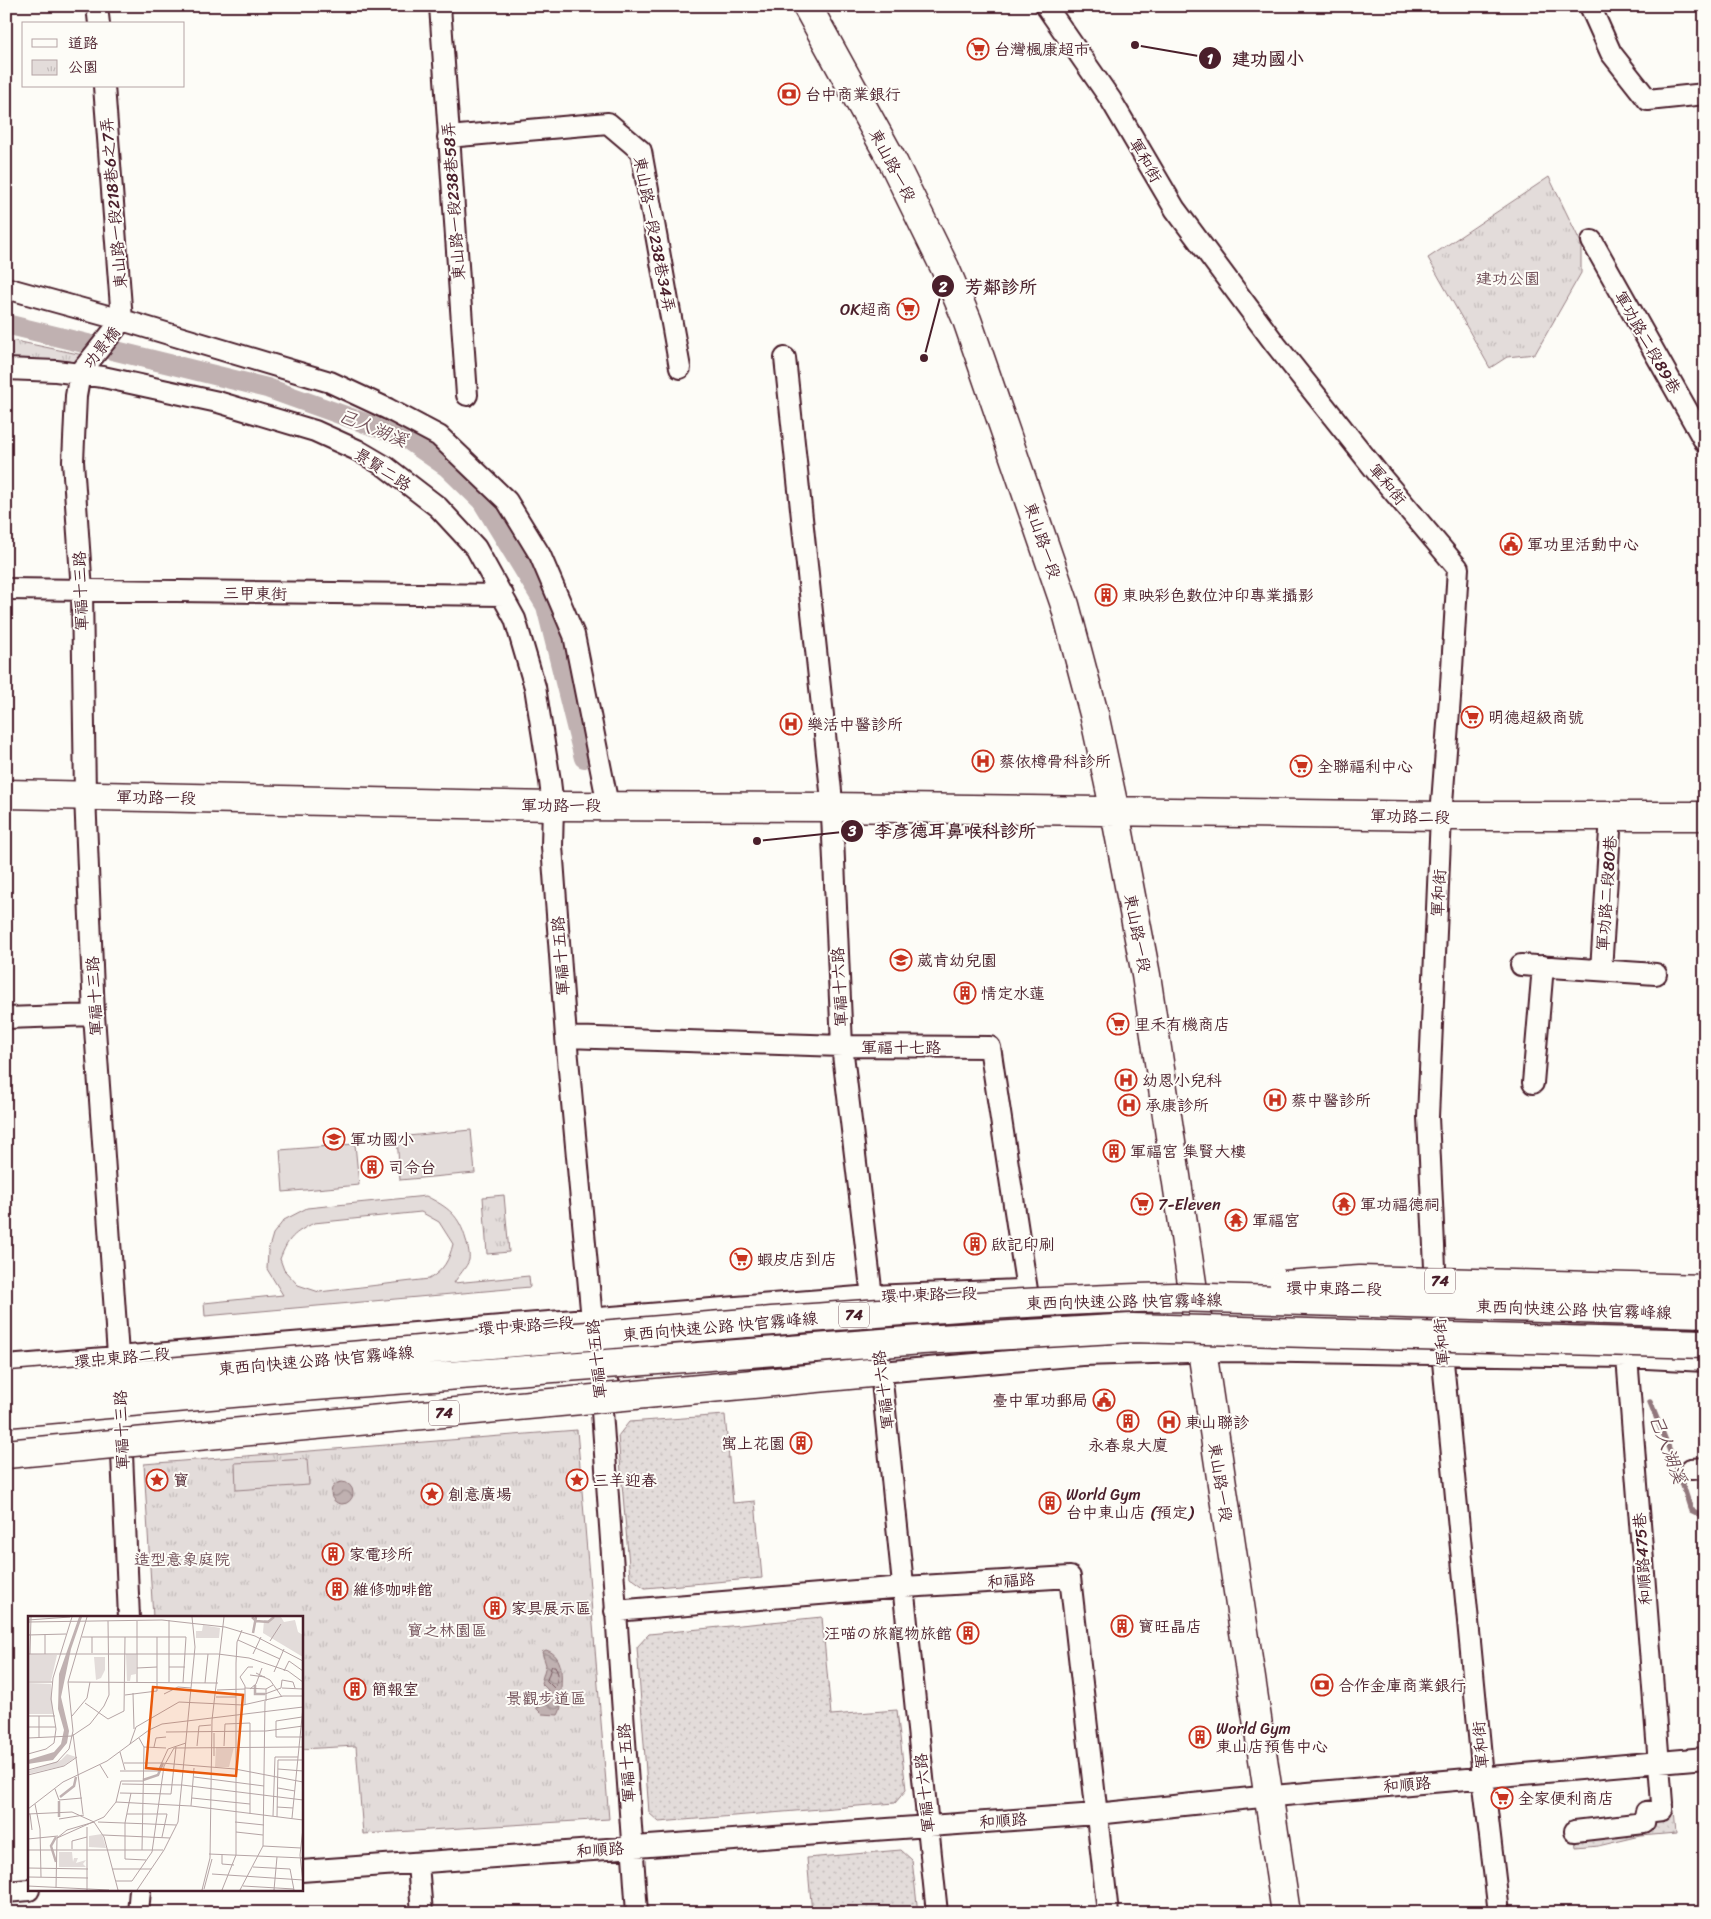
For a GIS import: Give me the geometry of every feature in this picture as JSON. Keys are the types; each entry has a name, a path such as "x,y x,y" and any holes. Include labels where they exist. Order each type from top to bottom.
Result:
{"main road":[{"name":"東山路一段","path":"807,6 894,164 946,268 967,320 1067,610 1094,714 1146,975 1184,1292 1202,1352 1286,1913"},
{"name":"軍功路一段","path":"6,794 553,806 830,807 1115,812"},
{"name":"軍功路二段","path":"1115,812 1441,816 1705,816"},
{"name":"74","path":"1184,1292 1360,1280 1705,1289"},
{"name":"東西向快速公路 快官霧峰線","path":"6,1386 674,1329 1184,1292 1705,1313"},
{"name":"東西向快速公路 快官霧峰線","path":"6,1413 922,1340 1132,1328 1705,1344"},
{"name":"74","path":"6,1454 881,1372"}],"street":[{"path":"97,6 99,22"},
{"name":"東山路一段238巷58弄","path":"440,6 467,395"},
{"name":"軍和街","path":"1046,6 1111,100 1175,209 1276,345 1377,472 1458,568 1441,816 1428,1117 1436,1289 1483,1777 1499,1913"},
{"path":"1590,6 1611,53 1648,100 1705,94"},
{"name":"東山路一段218巷6之7弄","path":"104,88 122,320"},
{"name":"東山路一段238巷34弄","path":"448,137 608,123 641,151 680,368"},
{"name":"軍功路二段89巷","path":"1592,241 1705,442"},
{"path":"6,288 122,320 330,382 388,409 439,436 507,501 540,555 574,635 608,805"},
{"name":"功景橋","path":"80,373 122,320"},
{"name":"軍福十六路","path":"785,358 831,791 830,807 842,1046 881,1372 937,1913"},
{"name":"景賢二路","path":"6,369 80,373 160,388 218,402 315,431 386,466 438,507 476,548 515,620 535,687 553,806"},
{"name":"軍福十三路","path":"80,373 76,396 73,461 82,591 84,796 94,1015 118,1357 129,1616"},
{"name":"三甲東街","path":"6,589 503,595"},
{"name":"軍福十五路","path":"553,806 552,846 566,1037 602,1411 637,1913"},
{"name":"軍功路二段80巷","path":"1601,970 1611,816"},
{"path":"1521,965 1656,974"},
{"path":"1533,1083 1543,966"},
{"path":"6,1018 94,1015"},
{"name":"軍福十七路","path":"566,1037 842,1046 990,1047 1027,1290"},
{"name":"環中東路二段","path":"6,1366 871,1296 1027,1290 1184,1292 1436,1289 1705,1301"},
{"path":"6,1436 798,1367 881,1372 1082,1355 1202,1352 1627,1357 1705,1360"},
{"name":"和順路475巷","path":"1575,1831 1644,1823 1646,1812 1662,1810 1627,1357"},
{"path":"302,1411 434,1418 602,1411 800,1392 881,1372"},
{"name":"和福路","path":"615,1611 904,1587 1070,1576 1108,1913"},
{"name":"和順路","path":"302,1871 1096,1814 1705,1758"},
{"path":"418,1864 422,1913"},
{"path":"6,1892 28,1890"},
{"path":"138,1913 140,1892"}],"green space":[{"name":"建功公園","path":"1549,177 1581,243 1581,273 1535,354 1507,357 1490,368 1428,258"},
{"path":"6,339 88,356 98,366 97,375 6,375"},
{"path":"471,1130 475,1173 400,1180 397,1137"},
{"path":"355,1144 359,1185 283,1192 280,1150"},
{"path":"504,1195 509,1252 487,1254 483,1197"},
{"path":"426,1196 441,1204 452,1213 460,1224 466,1240 469,1260 454,1283 529,1276 530,1287 205,1316 204,1303 283,1295 267,1269 268,1251 273,1234 284,1220 307,1208","holes":["421,1212 439,1222 453,1244 445,1264 439,1272 429,1279 319,1292 298,1285 284,1270 280,1259 292,1237 314,1223"]},
{"path":"725,1415 733,1503 755,1501 762,1578 645,1588 630,1577 618,1436 629,1422"},
{"name":"寶之林園區","path":"577,1430 609,1819 363,1834 356,1746 302,1749 302,1616 153,1616 144,1464"},
{"path":"307,1459 309,1485 236,1490 235,1463"},
{"path":"822,1617 831,1715 897,1710 906,1790 895,1803 659,1822 649,1813 637,1647 649,1634"},
{"path":"1674,1809 1676,1833 1641,1836 1598,1846 1576,1848 1574,1826 1634,1819 1633,1813"},
{"path":"901,1850 912,1860 918,1913 812,1913 807,1858"}],"water":[{"path":"342,1482 350,1485 353,1493 350,1501 342,1504 334,1501 331,1493 334,1485"},
{"path":"546,1650 556,1657 561,1668 561,1707 558,1715 542,1714 536,1708 548,1693 548,1690 541,1683 546,1665 542,1652"}],"waterway":[{"name":"己人湖溪","path":"6,324 267,388 404,437 447,467 482,501 546,606 584,758"},
{"name":"己人湖溪","path":"1650,1402 1679,1473 1691,1510 1705,1517"}],"place":[{"name":"建功國小","path":"1135,45"},
{"name":"台灣楓康超市","path":"978,49"},
{"name":"台中商業銀行","path":"789,94"},
{"name":"OK超商","path":"908,309"},
{"name":"芳鄰診所","path":"924,358"},
{"name":"軍功里活動中心","path":"1511,544"},
{"name":"東映彩色數位沖印專業攝影","path":"1106,595"},
{"name":"明德超級商號","path":"1472,717"},
{"name":"樂活中醫診所","path":"791,724"},
{"name":"蔡依樽骨科診所","path":"983,761"},
{"name":"全聯福利中心","path":"1301,766"},
{"name":"李彥德耳鼻喉科診所","path":"757,841"},
{"name":"葳肯幼兒園","path":"901,960"},
{"name":"情定水蓮","path":"965,993"},
{"name":"里禾有機商店","path":"1118,1024"},
{"name":"幼恩小兒科","path":"1126,1080"},
{"name":"蔡中醫診所","path":"1275,1100"},
{"name":"承康診所","path":"1129,1105"},
{"name":"軍功國小","path":"334,1139"},
{"name":"軍福宮 集賢大樓","path":"1114,1151"},
{"name":"司令台","path":"372,1167"},
{"name":"7-Eleven","path":"1142,1204"},
{"name":"軍功福德祠","path":"1344,1204"},
{"name":"軍福宮","path":"1236,1220"},
{"name":"啟記印刷","path":"975,1244"},
{"name":"蝦皮店到店","path":"741,1259"},
{"name":"臺中軍功郵局","path":"1104,1400"},
{"name":"永春泉大廈","path":"1128,1421"},
{"name":"東山聯診","path":"1169,1422"},
{"name":"寓上花園","path":"801,1443"},
{"name":"寶","path":"157,1480"},
{"name":"三羊迎春","path":"577,1480"},
{"name":"創意廣場","path":"432,1494"},
{"name":"World Gym 台中東山店 (預定)","path":"1050,1503"},
{"name":"家電珍所","path":"333,1554"},
{"name":"維修咖啡館","path":"337,1589"},
{"name":"家具展示區","path":"495,1608"},
{"name":"寶旺晶店","path":"1122,1626"},
{"name":"汪喵の旅寵物旅館","path":"968,1633"},
{"name":"合作金庫商業銀行","path":"1322,1685"},
{"name":"簡報室","path":"355,1689"},
{"name":"World Gym 東山店預售中心","path":"1200,1737"},
{"name":"全家便利商店","path":"1502,1798"}],"park label":[{"name":"造型意象庭院","path":"182,1559"},
{"name":"景觀步道區","path":"546,1698"}]}
